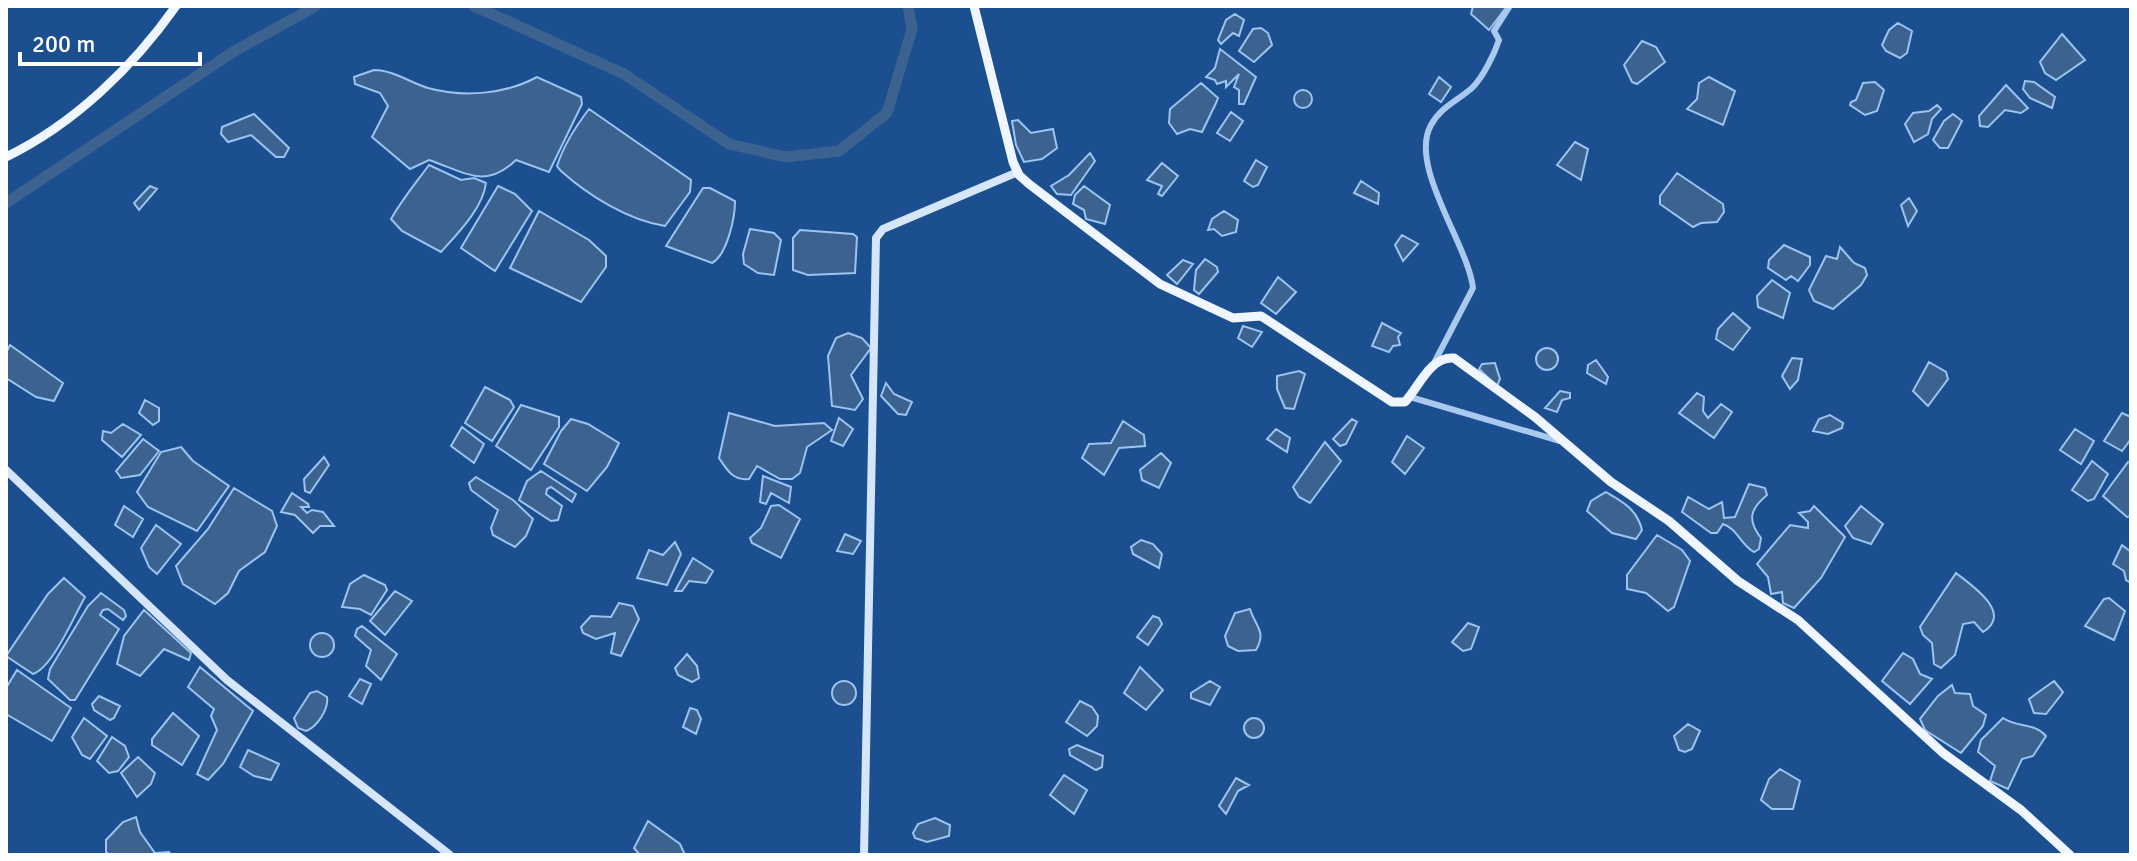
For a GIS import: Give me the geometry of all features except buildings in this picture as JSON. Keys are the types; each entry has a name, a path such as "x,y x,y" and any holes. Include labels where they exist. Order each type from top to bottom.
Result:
{"main road":[{"path":"6,157 48,134 123,69 145,48 176,6"},
{"path":"974,6 1018,172 1160,284 1233,318 1261,316 1392,402 1405,402 1433,365 1445,357 1454,358 1611,482 1669,521 1738,581 1798,620 1943,753 2021,810 2070,855"},
{"path":"864,855 876,238 883,229 1018,172"},
{"path":"6,470 227,680 450,855"}],"street":[{"path":"1433,365 1473,288 1463,252 1443,215 1425,149 1425,137 1444,106 1474,85 1484,71 1499,40 1494,31 1510,6"},
{"path":"1410,397 1563,442"}],"water":[{"path":"1473,6 1507,6 1489,30 1471,14"},
{"path":"1235,14 1244,20 1239,36 1233,33 1221,44 1218,40 1226,20"},
{"path":"1898,23 1912,31 1907,53 1900,58 1886,51 1882,45 1889,30"},
{"path":"1261,28 1268,33 1272,45 1254,62 1239,51 1253,29"},
{"path":"2062,34 2085,60 2056,80 2045,73 2040,62"},
{"path":"1642,41 1656,47 1665,62 1637,84 1632,82 1624,65"},
{"path":"1220,49 1256,77 1244,104 1239,104 1239,90 1234,87 1239,74 1226,87 1226,81 1217,84 1206,77 1215,68"},
{"path":"374,70 395,74 428,88 456,93 498,91 537,77 581,97 582,104 549,172 516,160 505,169 484,176 474,176 429,160 410,169 372,137 388,106 380,93 355,84 354,77"},
{"path":"1439,77 1451,87 1441,102 1429,94"},
{"path":"1709,77 1735,91 1723,125 1687,109 1697,99 1699,83"},
{"path":"2025,81 2034,82 2055,97 2052,108 2030,98 2023,89"},
{"path":"1875,82 1884,90 1877,111 1865,115 1850,105 1856,100 1863,83"},
{"path":"1201,83 1218,98 1216,103 1202,132 1190,129 1177,134 1169,123 1170,109"},
{"path":"2006,85 2028,108 2021,113 2005,110 1988,127 1980,126 1979,116"},
{"path":"1299,90 1307,90 1312,99 1310,106 1299,108 1294,103 1294,95"},
{"path":"1937,105 1941,109 1932,119 1928,134 1914,142 1905,124 1913,113 1929,111"},
{"path":"589,109 691,180 690,192 665,226 610,206 557,166 563,150"},
{"path":"1231,112 1243,121 1230,141 1217,133"},
{"path":"254,114 289,148 284,157 276,157 251,135 228,142 221,134 222,127"},
{"path":"1953,114 1962,121 1948,148 1940,148 1933,140 1944,121"},
{"path":"1018,120 1031,133 1053,129 1057,148 1042,159 1024,162 1016,145 1012,121"},
{"path":"1575,142 1588,149 1581,180 1557,165"},
{"path":"1090,153 1095,161 1071,195 1057,194 1051,186 1069,175"},
{"path":"1256,160 1267,167 1258,185 1253,187 1244,181"},
{"path":"1162,163 1178,176 1162,196 1158,194 1162,186 1147,180"},
{"path":"429,165 461,180 474,178 486,183 475,211 441,252 402,231 391,219"},
{"path":"1677,173 1723,204 1724,212 1717,222 1693,227 1660,204 1660,196"},
{"path":"1361,181 1379,193 1378,204 1354,193"},
{"path":"150,186 157,189 139,210 134,203"},
{"path":"498,186 515,194 532,211 495,271 461,248"},
{"path":"1084,186 1110,205 1105,224 1086,219 1084,210 1073,204 1075,195"},
{"path":"703,188 710,188 735,201 726,244 712,263 666,246"},
{"path":"1909,198 1917,211 1908,226 1901,205"},
{"path":"539,211 589,240 606,256 606,267 581,302 510,268"},
{"path":"1224,211 1238,220 1236,232 1222,236 1214,229 1208,230 1212,219"},
{"path":"750,229 774,233 781,240 774,275 758,273 744,264 743,254"},
{"path":"800,230 853,234 857,237 855,273 808,275 793,270 793,238"},
{"path":"1402,235 1418,244 1403,261 1395,245"},
{"path":"1784,245 1810,257 1810,265 1798,281 1791,276 1786,280 1768,268 1769,260"},
{"path":"1840,247 1854,263 1865,268 1867,275 1861,285 1833,309 1814,301 1809,290 1826,256 1837,259"},
{"path":"1205,259 1217,267 1218,272 1199,294 1194,290 1196,270"},
{"path":"1183,260 1193,264 1177,284 1167,275"},
{"path":"1278,277 1296,292 1276,314 1261,303"},
{"path":"1772,280 1790,293 1783,318 1758,307 1757,296"},
{"path":"1733,313 1750,328 1733,350 1716,339 1718,329"},
{"path":"1382,323 1401,333 1398,337 1400,345 1393,346 1389,352 1372,346"},
{"path":"1243,326 1262,332 1252,347 1238,338"},
{"path":"848,333 862,338 871,348 851,375 863,399 855,410 832,406 828,356 836,338"},
{"path":"10,345 63,383 54,401 36,397 6,378 6,353"},
{"path":"1547,348 1555,351 1558,359 1555,367 1547,370 1539,367 1536,359 1539,351"},
{"path":"1792,358 1802,359 1798,380 1790,389 1782,376"},
{"path":"1596,360 1608,377 1606,384 1587,373 1588,365"},
{"path":"1929,362 1946,372 1948,379 1928,406 1913,391"},
{"path":"1495,363 1500,379 1497,386 1479,369 1482,364"},
{"path":"1299,371 1305,374 1294,409 1285,408 1277,389 1277,376"},
{"path":"886,383 894,394 912,402 906,415 898,414 881,396"},
{"path":"485,387 510,400 514,407 492,441 465,423"},
{"path":"1560,391 1570,393 1570,398 1562,400 1557,412 1545,408"},
{"path":"1697,393 1704,397 1703,411 1708,418 1721,404 1732,412 1714,438 1679,413"},
{"path":"145,400 159,408 159,421 153,425 139,413"},
{"path":"521,405 559,417 559,427 531,470 496,446"},
{"path":"729,413 775,426 824,423 832,430 807,447 800,473 792,479 780,479 757,466 749,479 743,479 731,474 719,458"},
{"path":"2122,413 2131,417 2131,439 2122,451 2104,441"},
{"path":"1830,415 1843,423 1842,428 1828,434 1813,431 1819,419"},
{"path":"839,418 853,429 843,446 831,441"},
{"path":"571,419 588,424 619,443 607,467 587,491 544,464 561,431"},
{"path":"1352,419 1357,422 1346,444 1340,446 1333,439"},
{"path":"1123,421 1144,435 1145,446 1119,448 1104,475 1082,458 1089,444 1111,443"},
{"path":"123,424 141,435 122,457 102,440 103,431 111,433"},
{"path":"462,427 484,444 474,463 451,446"},
{"path":"1276,429 1290,438 1287,452 1267,439"},
{"path":"2075,429 2094,441 2081,464 2060,450"},
{"path":"1407,436 1424,448 1405,474 1392,462"},
{"path":"143,439 159,451 140,475 121,478 116,471"},
{"path":"1325,442 1341,461 1310,503 1299,497 1293,487"},
{"path":"181,447 193,461 229,486 197,531 148,507 137,492 161,452"},
{"path":"1161,453 1171,463 1159,488 1142,480 1140,470"},
{"path":"324,457 329,465 310,493 305,491 304,479"},
{"path":"2092,461 2108,474 2094,499 2088,501 2072,490"},
{"path":"2128,462 2131,463 2131,516 2127,517 2103,496"},
{"path":"541,471 576,494 572,502 551,487 547,489 546,494 562,506 558,520 551,521 519,500 527,481"},
{"path":"763,476 791,487 789,503 771,493 766,504 760,502"},
{"path":"476,477 513,500 533,519 526,536 515,547 493,535 491,528 498,510 471,490 469,483"},
{"path":"1749,484 1765,488 1767,495 1752,515 1761,538 1759,549 1754,552 1728,526 1723,524 1717,533 1711,533 1682,512 1688,497 1709,509 1722,502 1724,518 1735,517"},
{"path":"234,488 272,511 277,526 265,552 239,571 228,593 215,604 183,584 176,566 208,529"},
{"path":"1606,492 1624,503 1637,517 1642,530 1636,539 1612,533 1587,511 1591,501"},
{"path":"292,493 308,504 309,507 301,507 307,513 312,510 323,512 334,526 320,526 313,533 295,515 281,512"},
{"path":"779,505 800,519 781,558 752,543 750,538 761,528 771,506"},
{"path":"124,506 143,519 133,537 115,525"},
{"path":"1814,506 1845,537 1821,578 1794,608 1783,603 1782,592 1771,594 1768,577 1757,564 1790,525 1808,528 1808,522 1799,513 1810,511"},
{"path":"1861,506 1883,524 1871,544 1853,538 1845,526"},
{"path":"156,525 181,544 157,574 149,567 141,548"},
{"path":"845,534 861,541 853,554 837,551"},
{"path":"1657,535 1682,550 1690,561 1674,607 1668,611 1646,593 1627,589 1627,575"},
{"path":"1141,540 1153,544 1162,554 1159,568 1133,554 1131,547"},
{"path":"675,542 681,554 667,585 637,578 649,550 663,555"},
{"path":"2122,545 2131,552 2131,583 2126,580 2124,571 2113,564"},
{"path":"693,558 713,571 706,583 689,581 682,591 675,591"},
{"path":"1956,573 1987,600 1994,616 1991,625 1983,632 1974,622 1963,624 1955,655 1941,668 1934,664 1932,643 1920,627"},
{"path":"364,575 385,585 387,590 371,615 360,609 342,607 350,584"},
{"path":"64,578 85,597 55,652 33,674 6,656 48,594"},
{"path":"395,591 412,601 385,635 370,621"},
{"path":"101,593 124,610 126,616 123,620 108,609 103,610 100,615 119,629 75,700 70,700 48,679 50,669 88,606"},
{"path":"2109,598 2125,611 2114,640 2085,626 2104,599"},
{"path":"619,603 633,606 639,619 621,656 611,653 615,633 596,639 583,633 581,627 591,616 611,617"},
{"path":"1250,609 1260,633 1259,643 1256,650 1238,651 1228,646 1225,636 1235,613"},
{"path":"144,610 191,653 189,660 164,649 140,676 117,664 124,636"},
{"path":"1153,616 1159,618 1162,624 1148,645 1137,637"},
{"path":"1468,623 1479,627 1471,649 1463,651 1452,642"},
{"path":"362,626 397,654 381,680 366,666 371,650 355,636"},
{"path":"322,633 333,640 334,645 327,656 322,657 311,650 310,645 317,634"},
{"path":"1903,653 1913,659 1920,674 1932,679 1910,704 1882,681"},
{"path":"687,654 697,666 699,678 692,682 678,675 675,668"},
{"path":"200,667 253,711 223,764 208,780 197,774 217,730 211,716 214,709 188,687"},
{"path":"1140,667 1163,690 1146,710 1124,693"},
{"path":"17,670 71,708 52,741 6,714 6,688"},
{"path":"360,679 371,684 362,704 349,696"},
{"path":"844,681 853,684 856,693 853,702 844,705 835,702 832,693 835,684"},
{"path":"1210,681 1220,687 1210,705 1191,698 1191,693"},
{"path":"2054,681 2063,692 2046,714 2034,713 2029,699"},
{"path":"1952,685 1955,693 1970,694 1973,706 1986,715 1983,726 1961,753 1925,730 1920,719 1938,696"},
{"path":"317,691 327,697 324,712 310,729 298,728 294,718 310,693"},
{"path":"99,696 120,706 114,718 110,720 94,710 92,704"},
{"path":"1080,701 1092,707 1098,716 1097,726 1087,736 1066,722"},
{"path":"690,708 697,710 701,719 696,734 683,727"},
{"path":"173,713 199,736 182,765 152,745 152,739"},
{"path":"84,718 107,736 90,759 82,755 72,737"},
{"path":"1254,718 1261,721 1264,728 1261,735 1254,738 1247,735 1244,728 1247,721"},
{"path":"2003,718 2036,729 2046,736 2033,756 2022,759 2008,789 1990,781 1995,766 1978,752 1981,740"},
{"path":"1688,724 1700,731 1692,749 1685,752 1679,750 1674,736"},
{"path":"112,737 125,746 129,757 118,771 109,773 97,761"},
{"path":"1077,745 1103,756 1102,767 1096,770 1070,755 1069,749"},
{"path":"248,750 279,764 271,780 254,776 240,767"},
{"path":"138,757 155,773 151,784 137,797 121,773"},
{"path":"1780,769 1800,781 1793,809 1772,809 1761,800 1769,779"},
{"path":"1064,775 1087,790 1074,814 1050,795"},
{"path":"1236,778 1249,785 1238,791 1226,814 1219,806"},
{"path":"136,817 140,832 155,853 169,852 171,855 110,855 106,852 106,840 123,822"},
{"path":"935,818 950,825 949,836 927,842 915,838 913,833 918,824"},
{"path":"648,821 680,844 685,855 640,855 634,848"}],"waterway":[{"path":"6,203 233,52 316,6"},
{"path":"474,6 624,74 729,144 786,157 839,151 887,113 912,29 908,6"}]}
